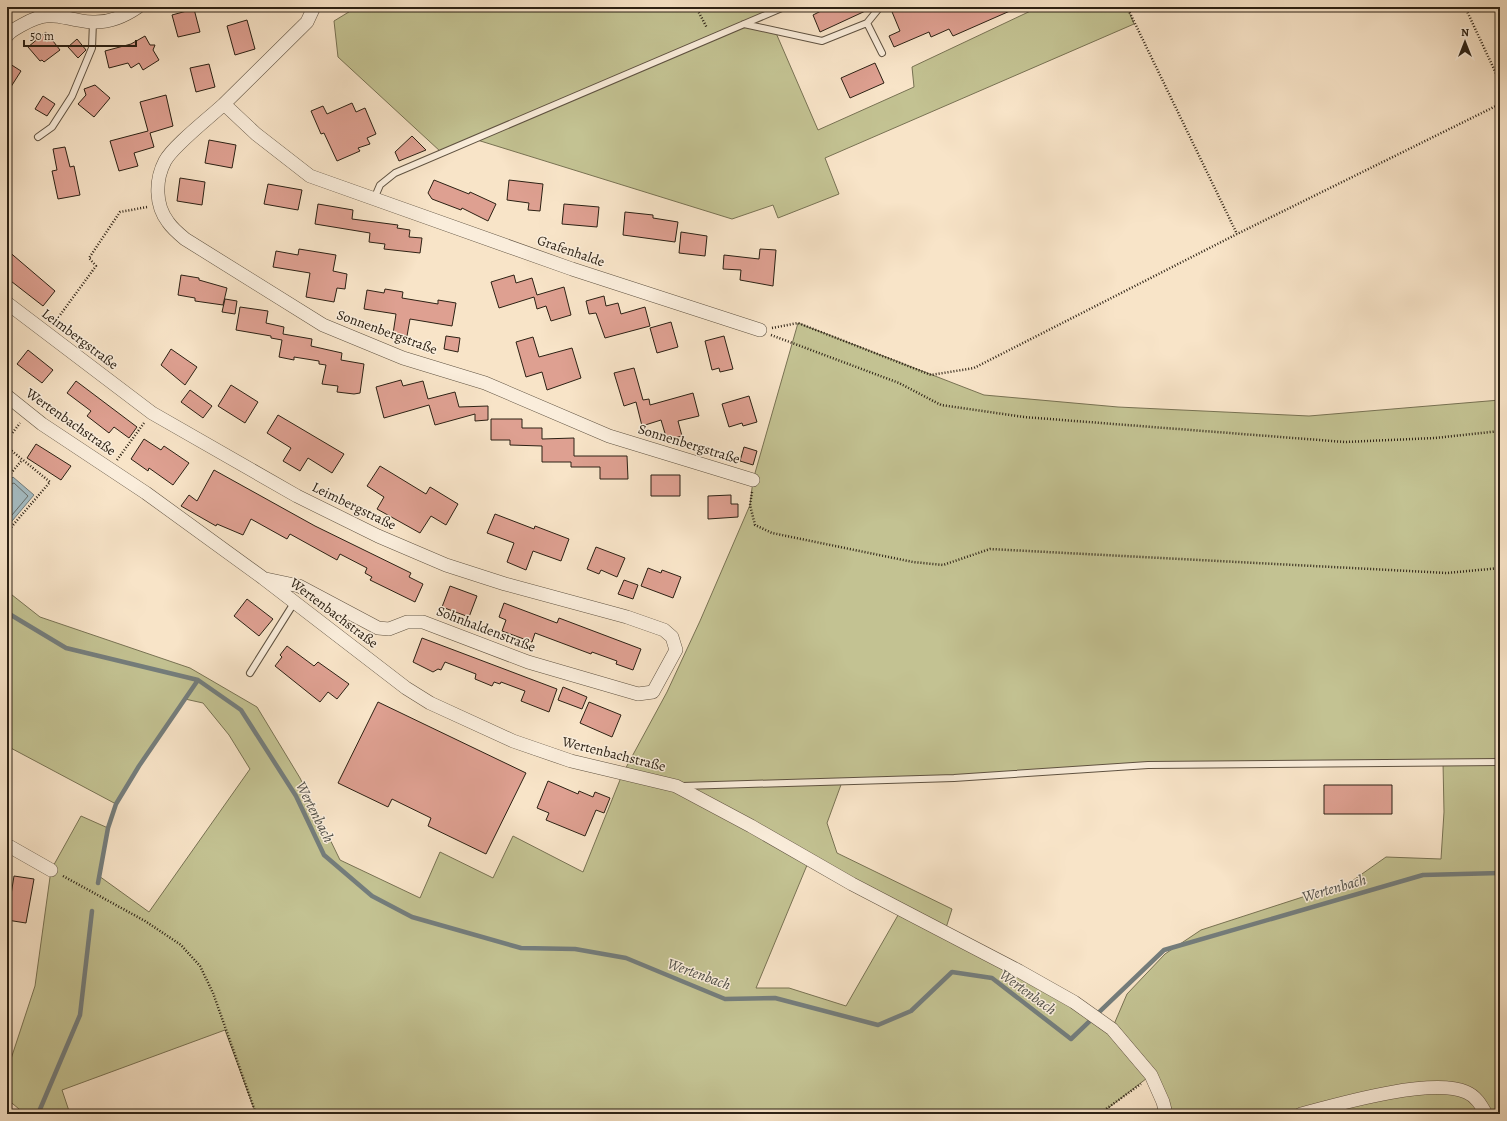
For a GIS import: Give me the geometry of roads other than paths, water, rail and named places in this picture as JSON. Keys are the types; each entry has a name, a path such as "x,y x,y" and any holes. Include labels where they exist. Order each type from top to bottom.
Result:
{"street":[{"path":"7,36 31,20 45,14 93,22 109,20 128,14 138,7"},
{"name":"Sonnenbergstraße","path":"314,7 307,22 165,160 157,188 159,206 168,222 185,239 323,325 404,358 485,383 609,436 753,480"},
{"path":"224,104 256,134 310,176 374,199"},
{"name":"Grafenhalde","path":"374,199 580,271 760,330"},
{"name":"Leimbergstraße","path":"7,303 152,413 297,496 378,536 446,565 505,584 627,617 664,630 672,637 676,650 657,688"},
{"name":"Wertenbachstraße","path":"7,396 42,424 146,493 263,578 406,688 458,716 513,741 571,761 676,786 764,833 852,884 966,942 1074,1002 1112,1029 1151,1075 1163,1102 1166,1114"},
{"name":"Sohnhaldenstraße","path":"263,578 299,586 378,628 389,629 408,622 423,622 528,662 638,694 653,692 657,688"},
{"path":"7,845 51,870"},
{"path":"1301,1114 1355,1099 1410,1090 1442,1087 1466,1092 1478,1100 1486,1114"}],"lane":[{"path":"374,199 380,185 395,173 784,7"},
{"path":"744,24 822,42 867,22 880,7"},
{"path":"38,137 52,127 72,96 92,48 93,22"},
{"path":"867,22 882,53"},
{"path":"250,673 294,603"},
{"path":"676,786 954,778 1148,765 1500,762"}],"water":[{"path":"13,477 34,495 7,527 7,483"}],"waterway":[{"name":"Wertenbach","path":"7,611 11,615 66,648 198,680 241,710 296,796 324,855 372,896 412,917 521,948 575,949 626,958 725,999 775,998 878,1025 911,1011 952,972 992,978 1071,1039 1164,950 1423,875 1500,873"},
{"path":"98,883 108,828 116,804 139,766 198,680"},
{"path":"38,1114 80,1015 92,911"}]}
